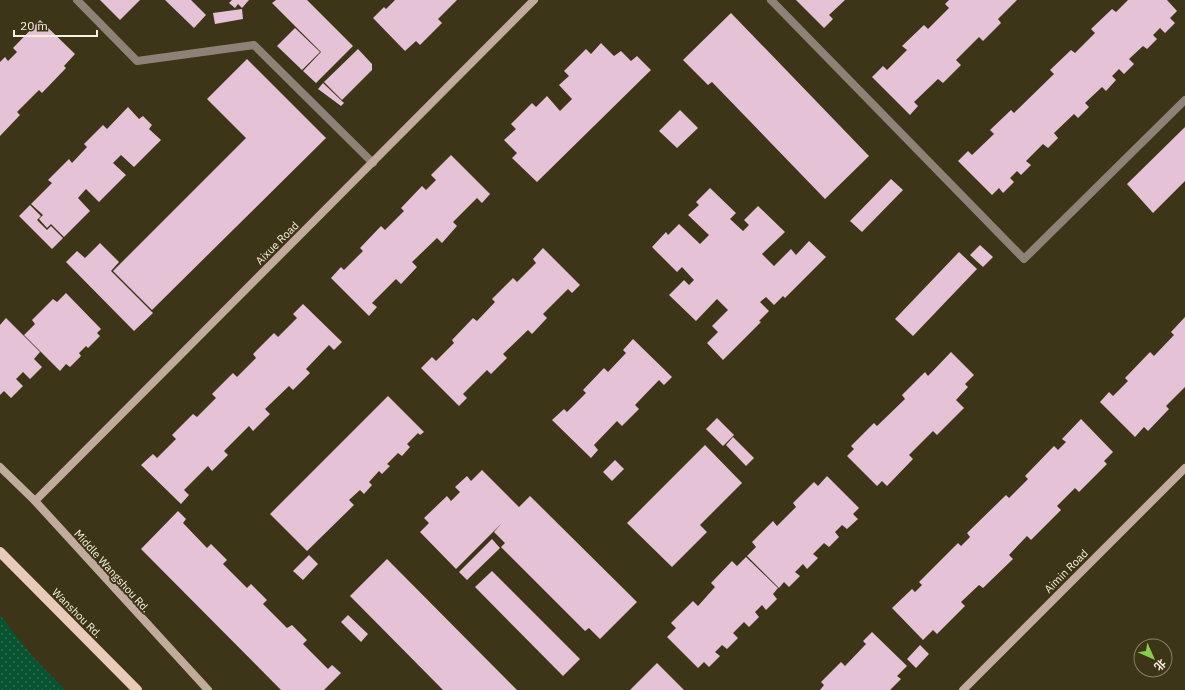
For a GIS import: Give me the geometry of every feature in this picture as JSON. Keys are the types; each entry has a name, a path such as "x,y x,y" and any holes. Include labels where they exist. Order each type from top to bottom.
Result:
{"main road":[{"name":"Wanshou Rd.","path":"0,552 137,690"}],"street":[{"path":"77,0 137,61 254,45 373,163"},
{"name":"Aixue Road","path":"35,501 534,0"},
{"path":"771,0 1024,259 1185,100"},
{"name":"Middle Wangshou Rd.","path":"0,467 35,501 208,690"},
{"name":"Aimin Road","path":"963,690 1185,468"}],"green space":[{"path":"0,615 32,656 65,690 0,690"}],"building":[{"path":"100,0 140,0 120,20"},
{"path":"165,0 191,0 206,15 194,28"},
{"path":"232,0 249,0 242,8 238,4 235,8 229,3"},
{"path":"276,0 307,0 353,46 316,83 303,71 321,52 272,3"},
{"path":"395,0 457,0 438,19 442,23 420,45 416,41 405,51 373,18 384,7 386,9"},
{"path":"796,0 845,0 829,15 833,19 824,28"},
{"path":"949,0 1017,0 998,19 1001,23 983,41 979,37 956,60 961,65 943,83 938,79 914,102 918,106 910,115 872,77 883,66 887,70 907,50 902,46 924,25 928,29 949,8 945,4"},
{"path":"1128,0 1167,0 1177,11 1170,18 1175,23 1165,33 1160,28 1153,35 1157,39 1147,49 1143,46 1129,59 1134,64 1124,74 1119,69 1112,76 1116,80 1106,91 1102,87 1085,103 1089,107 1078,118 1074,114 1054,133 1058,138 1048,148 1043,144 1026,161 1031,165 1021,175 1017,171 1010,178 1014,182 1003,193 999,188 992,195 958,161 968,151 972,155 994,134 990,130 1011,110 1014,113 1054,74 1050,70 1071,50 1075,53 1095,33 1091,29 1112,9 1116,12"},
{"path":"242,9 243,19 215,24 213,13"},
{"path":"731,13 869,156 825,199 712,82 708,85 683,60"},
{"path":"40,20 75,54 64,66 66,68 42,93 39,90 17,112 20,115 0,136 0,62 5,57 8,61 17,52 13,48"},
{"path":"295,28 320,52 302,70 277,46"},
{"path":"601,43 614,56 621,51 631,61 637,56 651,70 537,182 512,158 517,153 504,140 516,129 511,124 532,103 536,107 547,96 560,111 572,99 559,85 569,76 564,71 586,49 591,54"},
{"path":"358,49 372,64 372,70 342,100 324,82"},
{"path":"247,59 326,138 152,310 113,271 246,138 207,99"},
{"path":"323,83 344,103 341,106 318,89"},
{"path":"128,107 139,119 143,116 152,125 149,129 161,140 134,167 121,155 113,163 126,175 99,202 86,189 78,198 90,211 64,237 51,224 47,228 39,219 43,215 31,204 52,183 48,180 69,159 72,163 87,147 84,144 103,125 107,129"},
{"path":"680,110 698,128 677,148 659,131"},
{"path":"1185,127 1185,181 1153,213 1127,184"},
{"path":"451,155 490,194 482,203 477,198 453,222 457,226 442,243 437,238 412,262 417,267 401,284 396,279 372,303 377,307 369,316 331,278 341,267 344,270 363,251 360,248 381,226 385,230 404,211 401,208 422,186 426,190 436,180 431,175"},
{"path":"891,179 903,190 862,232 850,221"},
{"path":"710,188 736,213 730,219 743,231 749,225 744,220 758,206 785,232 762,254 774,266 791,249 796,255 809,241 826,257 785,298 783,296 774,305 766,297 760,302 769,311 759,321 761,322 723,360 707,343 718,332 712,326 728,310 717,299 696,321 669,295 684,280 689,285 694,280 682,267 677,272 652,247 666,232 668,235 679,224 700,244 709,235 688,215 699,205 696,202"},
{"path":"30,205 41,216 37,220 47,230 51,226 63,238 52,249 19,216"},
{"path":"100,243 119,262 111,271 153,313 134,331 66,262 77,251 85,258"},
{"path":"980,245 993,257 983,267 970,255"},
{"path":"543,248 580,285 572,293 568,289 543,314 547,318 532,334 528,330 503,354 507,358 491,374 487,370 463,394 467,398 459,406 421,368 432,357 436,361 454,343 452,340 473,318 477,321 495,302 492,299 513,278 517,282 536,263 533,259"},
{"path":"959,252 977,269 913,336 895,319"},
{"path":"66,293 101,329 97,333 100,336 88,348 86,346 79,353 81,356 70,367 66,364 60,371 24,335 35,324 32,320 53,299 57,302"},
{"path":"303,304 342,342 334,350 329,345 306,369 310,373 293,390 289,386 265,409 270,414 253,431 249,426 224,451 228,455 212,471 208,466 184,490 189,495 181,504 141,465 153,454 157,458 176,439 172,435 193,414 197,417 216,398 212,394 233,373 237,377 256,358 253,354 274,333 278,337 297,318 293,314"},
{"path":"1185,317 1185,387 1166,406 1169,409 1148,431 1144,427 1135,437 1100,402 1109,392 1113,396 1128,381 1125,378 1150,352 1154,356 1174,335 1171,332"},
{"path":"6,318 40,352 34,359 42,367 30,379 23,372 16,379 23,386 11,398 4,391 0,395 0,325"},
{"path":"633,339 672,377 664,385 659,380 635,405 639,409 622,426 617,421 594,445 598,450 591,458 552,420 564,409 567,412 586,393 583,390 604,368 608,372 626,353 623,350"},
{"path":"951,352 974,375 965,384 968,387 956,400 964,408 937,435 933,431 909,455 913,459 887,486 882,481 877,486 847,456 854,449 851,446 874,423 877,426 905,399 902,395 925,372 928,376"},
{"path":"388,396 424,432 420,435 418,433 407,444 410,447 402,456 398,453 387,464 390,466 382,474 379,471 369,482 372,485 364,494 360,490 349,500 354,505 307,551 270,514"},
{"path":"717,418 734,435 723,446 706,429"},
{"path":"1081,419 1113,452 1104,461 1107,464 1079,492 1075,488 1057,506 1061,510 1031,540 1027,536 1009,555 1013,559 983,588 979,585 961,602 965,606 937,634 933,630 923,640 892,608 912,589 915,592 922,585 919,582 958,543 961,546 970,537 967,533 1006,495 1009,498 1028,479 1025,476 1054,446 1058,450 1066,442 1062,439"},
{"path":"733,437 754,458 746,466 726,445"},
{"path":"705,445 742,483 700,525 707,532 672,567 627,523"},
{"path":"615,460 624,469 612,481 603,472"},
{"path":"482,470 519,507 530,496 637,602 600,639 589,628 585,631 501,547 505,543 494,532 502,523 456,569 420,532 429,523 424,518 447,496 451,501 460,492 455,487 467,476 471,481"},
{"path":"827,476 859,508 853,514 858,519 847,529 842,525 835,532 839,537 829,547 824,543 813,554 818,558 807,569 803,564 795,572 800,576 789,587 784,582 779,588 747,556 756,547 752,542 773,521 777,526 796,507 793,503 814,482 818,486"},
{"path":"178,511 186,519 183,523 207,548 211,544 227,560 223,564 247,588 251,584 267,600 263,604 287,628 292,625 307,640 303,644 328,669 332,665 341,673 324,690 281,690 141,549"},
{"path":"492,539 500,548 467,580 459,572"},
{"path":"309,555 318,564 303,580 293,571"},
{"path":"746,557 778,588 773,594 777,599 766,610 762,605 755,612 759,617 749,627 744,622 733,633 738,638 727,649 722,645 715,652 720,656 709,667 704,662 698,668 667,637 676,628 671,623 693,601 698,606 715,587 711,583 732,561 737,566"},
{"path":"387,559 517,690 443,690 350,596"},
{"path":"492,571 580,659 563,676 475,587"},
{"path":"348,615 368,634 361,642 341,622"},
{"path":"872,632 907,666 897,676 901,679 890,690 820,690 824,685 821,682 841,662 845,666 866,644 863,641"},
{"path":"920,645 929,654 916,668 907,659"},
{"path":"657,663 684,690 630,690"}]}
